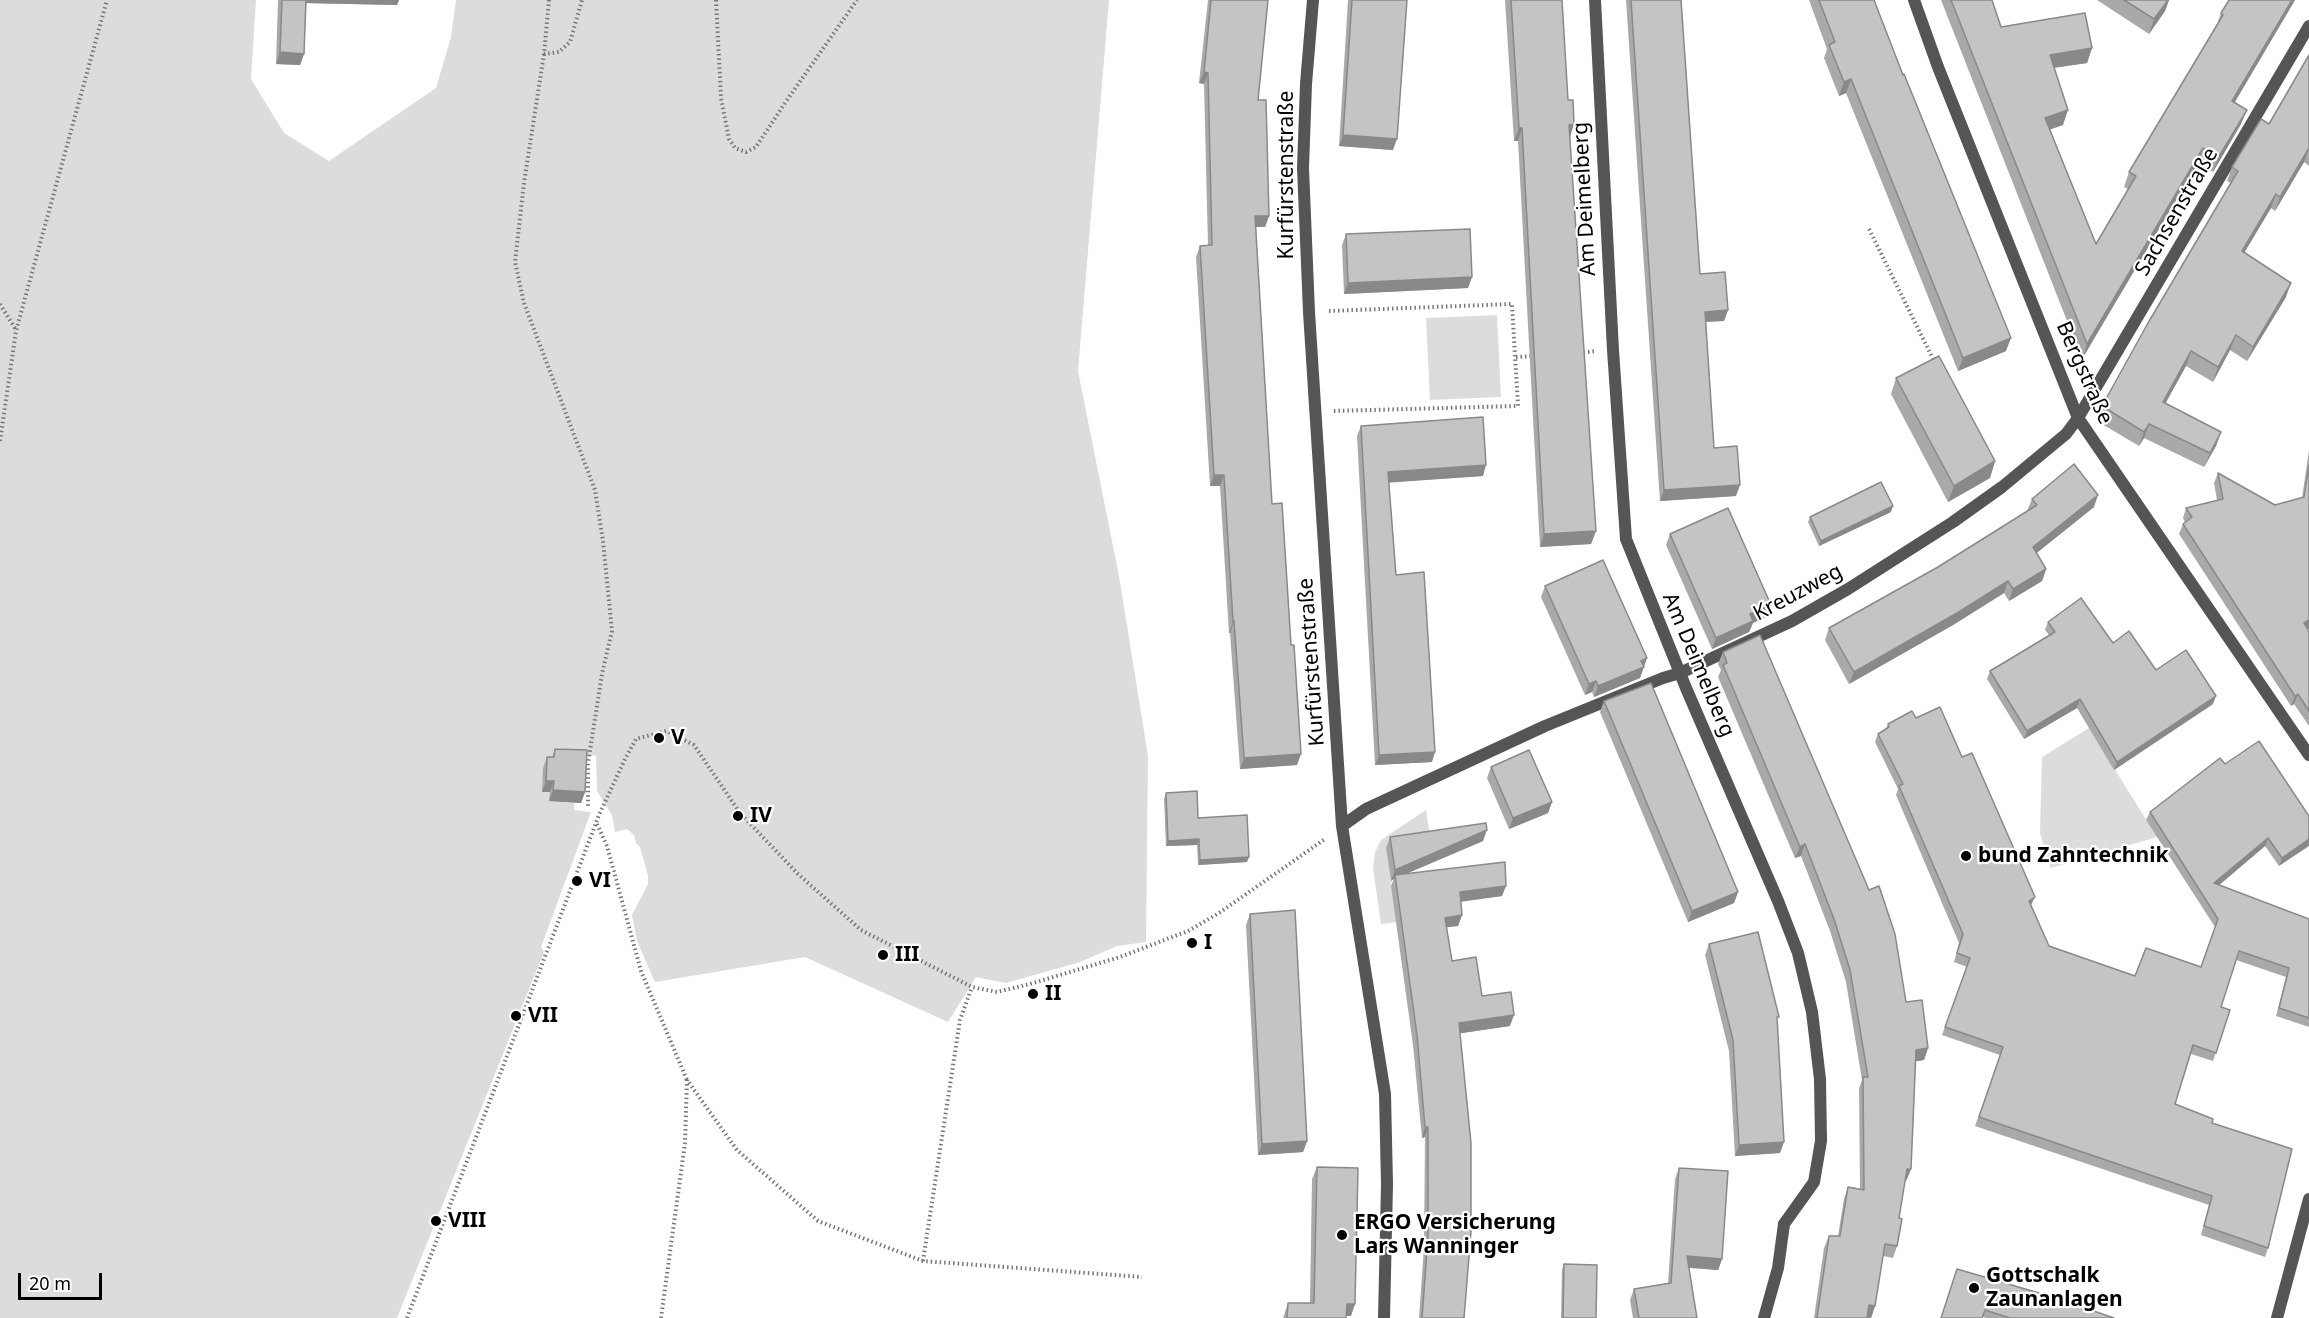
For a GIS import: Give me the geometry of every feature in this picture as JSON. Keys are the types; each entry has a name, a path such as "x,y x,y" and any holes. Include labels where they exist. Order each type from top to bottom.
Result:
{"street":[{"name":"Kurfürstenstraße","path":"1313,0 1306,84 1303,168 1309,312 1342,826 1385,1094 1387,1184 1384,1318"},
{"name":"Am Deimelberg","path":"1594,0 1612,350 1626,538 1680,673 1782,912 1798,953 1812,1012 1820,1079 1821,1141 1814,1182 1784,1224 1778,1268 1764,1318"},
{"name":"Bergstraße","path":"1914,0 1938,67 2078,418 2309,755"},
{"name":"Sachsenstraße","path":"2078,418 2309,26"},
{"name":"Kreuzweg","path":"1342,826 1366,809 1545,726 1680,673 1792,621 1953,522 2002,487 2066,434 2078,418"},
{"path":"2277,1318 2309,1199"}],"path":[{"path":"0,441 16,331 107,0"},
{"path":"549,0 544,54 524,183 515,262 524,303 595,490 603,541 612,631 602,674 588,763 588,806"},
{"path":"544,54 559,52 570,42 582,0"},
{"path":"716,0 721,98 729,139 735,148 746,152 756,147 784,102 857,0"},
{"path":"1869,229 1938,370"},
{"path":"0,304 16,331"},
{"path":"1323,311 1512,304 1518,406 1333,411"},
{"path":"1578,353 1601,351"},
{"path":"1516,357 1542,356"},
{"path":"407,1318 597,823 636,739 666,731 694,745 740,813 798,874 861,930 972,987 997,992 1138,951 1177,935 1218,913 1342,826"},
{"path":"597,823 615,873 641,971 687,1080 737,1149 818,1221 923,1261 1142,1277"},
{"path":"923,1261 960,1020 972,987"},
{"path":"661,1318 685,1143 687,1080"}],"shaded area":[{"path":"0,0 256,0 251,79 284,133 329,161 436,88 451,37 456,0 1109,0 1078,371 1119,576 1148,756 1146,942 1117,946 1080,962 1006,983 976,977 948,1022 805,957 655,982 637,941 632,915 648,884 640,847 634,835 627,829 615,832 612,815 597,791 596,756 578,753 550,792 550,801 574,803 574,810 591,812 541,947 544,952 397,1318 0,1318"},
{"path":"1497,315 1501,397 1430,400 1426,318"},
{"path":"2089,728 2157,837 2051,868 2040,833 2042,757"},
{"path":"1426,810 1430,837 1386,848 1397,922 1381,924 1373,868 1375,852 1381,840"}],"building":[{"path":"282,0 306,0 304,54 280,52"},
{"path":"1211,0 1268,0 1258,100 1266,100 1269,216 1255,216 1272,504 1282,503 1301,754 1244,758 1224,475 1214,475 1200,246 1212,245 1208,73 1204,72"},
{"path":"1352,0 1407,0 1397,139 1343,135"},
{"path":"1511,0 1562,0 1568,100 1573,100 1574,124 1569,125 1596,531 1544,534 1522,128 1519,128"},
{"path":"1631,0 1681,0 1700,274 1725,272 1728,310 1705,312 1714,448 1737,446 1740,485 1664,490"},
{"path":"1819,0 1874,0 2011,338 1963,358 1851,79 1844,82 1829,45 1835,42"},
{"path":"1951,0 1992,0 2001,27 2085,13 2092,48 2050,55 2068,110 2045,118 2096,244 2136,176 2129,172 2223,15 2221,13 2229,0 2292,0 2232,101 2247,110 2218,158 2203,148 2087,344"},
{"path":"2124,0 2168,0 2154,19"},
{"path":"2309,55 2309,148 2280,197 2276,194 2242,251 2291,283 2253,347 2236,335 2218,367 2191,351 2163,402 2221,432 2210,453 2149,424 2144,432 2102,406 2238,171 2232,167 2261,119 2269,124"},
{"path":"1470,229 1472,277 1348,283 1346,234"},
{"path":"1939,356 1995,461 1954,486 1896,378"},
{"path":"1483,417 1486,465 1388,472 1396,575 1424,572 1435,752 1379,755 1361,426"},
{"path":"2074,464 2098,495 2033,547 2046,569 2013,589 2008,581 1854,672 1829,628 1938,567 2037,505 2032,499"},
{"path":"2309,465 2309,620 2304,623 2309,632 2309,711 2298,694 2295,696 2183,524 2192,517 2186,508 2223,499 2218,473 2275,505 2304,497"},
{"path":"1881,482 1893,506 1821,541 1810,517"},
{"path":"1728,508 1771,605 1750,614 1753,621 1716,638 1670,534"},
{"path":"1603,560 1647,658 1641,661 1644,667 1598,686 1596,681 1589,684 1545,586"},
{"path":"2081,598 2113,643 2129,631 2156,670 2186,650 2216,696 2117,762 2080,699 2027,731 1990,671 2055,632 2048,622"},
{"path":"1760,635 1869,890 1879,886 1895,934 1906,1002 1922,1000 1928,1048 1916,1050 1911,1169 1907,1169 1897,1246 1885,1244 1875,1306 1869,1305 1867,1318 1817,1318 1829,1236 1840,1236 1848,1187 1864,1190 1863,1077 1868,1077 1850,970 1834,919 1805,844 1800,847 1723,665 1727,663 1723,652"},
{"path":"1651,683 1738,892 1692,911 1604,701"},
{"path":"1940,707 1962,757 1972,753 2035,897 2029,901 2049,946 2135,976 2146,948 2201,967 2218,919 2150,812 2220,758 2225,764 2259,741 2309,816 2309,839 2282,858 2268,838 2214,883 2309,919 2309,1018 2279,1008 2289,968 2239,951 2221,1007 2230,1010 2216,1053 2193,1045 2175,1104 2213,1119 2212,1123 2292,1149 2268,1248 2204,1226 2212,1196 1979,1117 2003,1047 1945,1027 1970,958 1957,953 1963,934 1899,786 1903,784 1878,734 1889,727 1888,724 1912,711 1916,718"},
{"path":"555,749 587,750 585,792 553,790 554,781 546,781 547,757 554,757"},
{"path":"1529,750 1552,802 1513,818 1491,767"},
{"path":"1197,791 1198,818 1247,815 1249,857 1200,860 1199,839 1168,841 1166,793"},
{"path":"1486,823 1487,830 1395,870 1390,837"},
{"path":"1505,862 1506,886 1460,892 1462,915 1445,918 1452,961 1476,957 1482,996 1511,992 1514,1015 1459,1023 1471,1143 1471,1232 1464,1318 1422,1318 1428,1236 1428,1127 1425,1127 1417,1035 1395,875"},
{"path":"1295,910 1307,1141 1262,1144 1250,914"},
{"path":"1758,932 1779,1017 1777,1017 1784,1142 1739,1145 1733,1040 1709,944"},
{"path":"1317,1167 1358,1168 1355,1304 1347,1304 1346,1318 1287,1318 1288,1303 1314,1303"},
{"path":"1679,1168 1728,1171 1722,1259 1687,1256 1697,1318 1639,1318 1634,1289 1671,1283"},
{"path":"1564,1264 1597,1265 1596,1318 1563,1318"},
{"name":"Gottschalk Zaunanlagen","path":"1957,1269 2056,1298 2114,1318 2010,1318 1985,1310 1982,1318 1941,1318"}],"place":[{"name":"V","path":"659,738"},
{"name":"IV","path":"738,816"},
{"name":"bund Zahntechnik","path":"1966,856"},
{"name":"VI","path":"577,881"},
{"name":"I","path":"1192,943"},
{"name":"III","path":"883,955"},
{"name":"II","path":"1033,994"},
{"name":"VII","path":"516,1016"},
{"name":"VIII","path":"436,1221"},
{"name":"ERGO Versicherung Lars Wanninger","path":"1342,1235"},
{"name":"Gottschalk Zaunanlagen","path":"1974,1288"}]}
